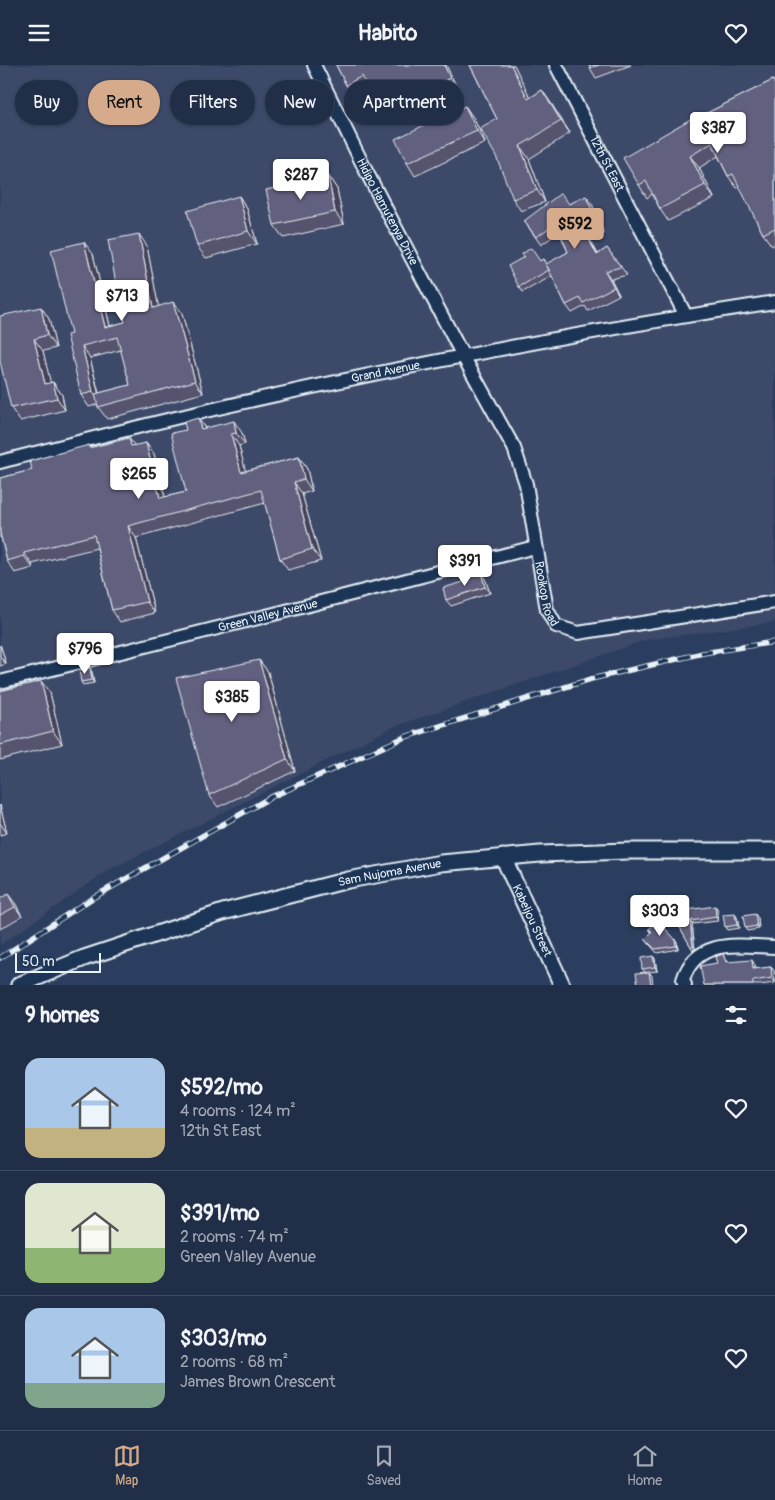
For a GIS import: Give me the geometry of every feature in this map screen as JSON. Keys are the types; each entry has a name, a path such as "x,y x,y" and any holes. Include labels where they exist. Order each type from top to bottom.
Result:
{"street":[{"name":"Hidipo Hamutenya Drive","path":"314,65 366,171 463,356"},
{"name":"12th St East","path":"556,65 686,316"},
{"name":"Grand Avenue","path":"0,462 197,413 463,356 775,302"},
{"name":"Rooikop Road","path":"463,356 514,448 526,484 535,547 548,610 556,626 578,633 775,602"},
{"name":"Green Valley Avenue","path":"0,682 268,616 535,547"},
{"name":"Sam Nujoma Avenue","path":"19,985 84,958 223,912 348,879 441,863 540,854 628,851 775,851"},
{"name":"Kabeljou Street","path":"503,857 562,985"},
{"path":"685,985 683,980 687,967 698,956 714,948 727,946 775,947"}],"shaded area":[{"path":"0,65 775,65 775,622 646,640 393,727 107,871 0,945"}],"building":[{"path":"336,65 444,65 450,78 446,80 364,80 362,76 355,80 344,81"},
{"path":"470,65 511,65 528,99 542,90 561,121 520,146 537,190 513,199 496,156 480,129 497,119"},
{"path":"773,80 775,85 775,228 763,234 733,174 728,176 712,143 690,156 705,185 660,209 646,181 639,185 623,158 694,117 695,119"},
{"path":"464,106 477,131 407,163 395,139 425,125 464,125"},
{"path":"328,176 335,212 274,225 266,190"},
{"path":"561,193 569,204 586,196 599,226 585,232 597,255 607,248 621,267 605,271 614,287 583,303 580,298 566,305 546,264 568,252 556,223 536,237 524,221"},
{"path":"239,196 248,231 197,246 187,211"},
{"path":"139,234 153,308 173,302 195,381 98,407 95,394 130,385 117,337 82,346 93,392 81,395 67,335 71,334 51,250 84,242 105,327 125,322 108,240"},
{"path":"531,248 540,261 543,259 549,270 519,287 508,266 524,257 522,254"},
{"path":"41,307 47,335 34,339 45,384 53,382 57,398 11,408 0,361 0,316"},
{"path":"198,418 201,429 234,421 236,433 231,434 241,472 299,457 304,479 294,482 312,549 280,559 261,490 128,526 147,602 112,610 94,535 24,553 24,556 7,561 0,533 0,478 32,470 30,461 89,445 89,448 129,438 131,446 146,443 160,498 186,492 171,433 186,430 184,422"},
{"path":"481,573 485,587 446,600 443,588 467,581 466,578"},
{"path":"259,660 287,759 209,795 176,678"},
{"path":"90,668 92,680 81,682 79,670"},
{"path":"41,681 53,731 0,745 0,691"},
{"path":"8,894 15,907 0,915 0,899"},
{"path":"715,906 716,917 690,921 693,946 691,947 673,915 680,911"},
{"path":"735,914 737,925 725,927 723,915"},
{"path":"755,914 757,926 745,928 743,916"},
{"path":"658,921 675,939 676,946 655,949 645,939 652,932 649,929"},
{"path":"723,954 726,962 752,960 753,969 771,967 772,978 753,981 753,985 704,985 700,966 717,963 715,957"},
{"path":"653,956 655,967 642,969 641,958"},
{"path":"649,972 651,985 638,985 636,973"}],"railway":[{"path":"0,958 94,897 271,797 405,737 591,679 703,653 775,642"}]}
